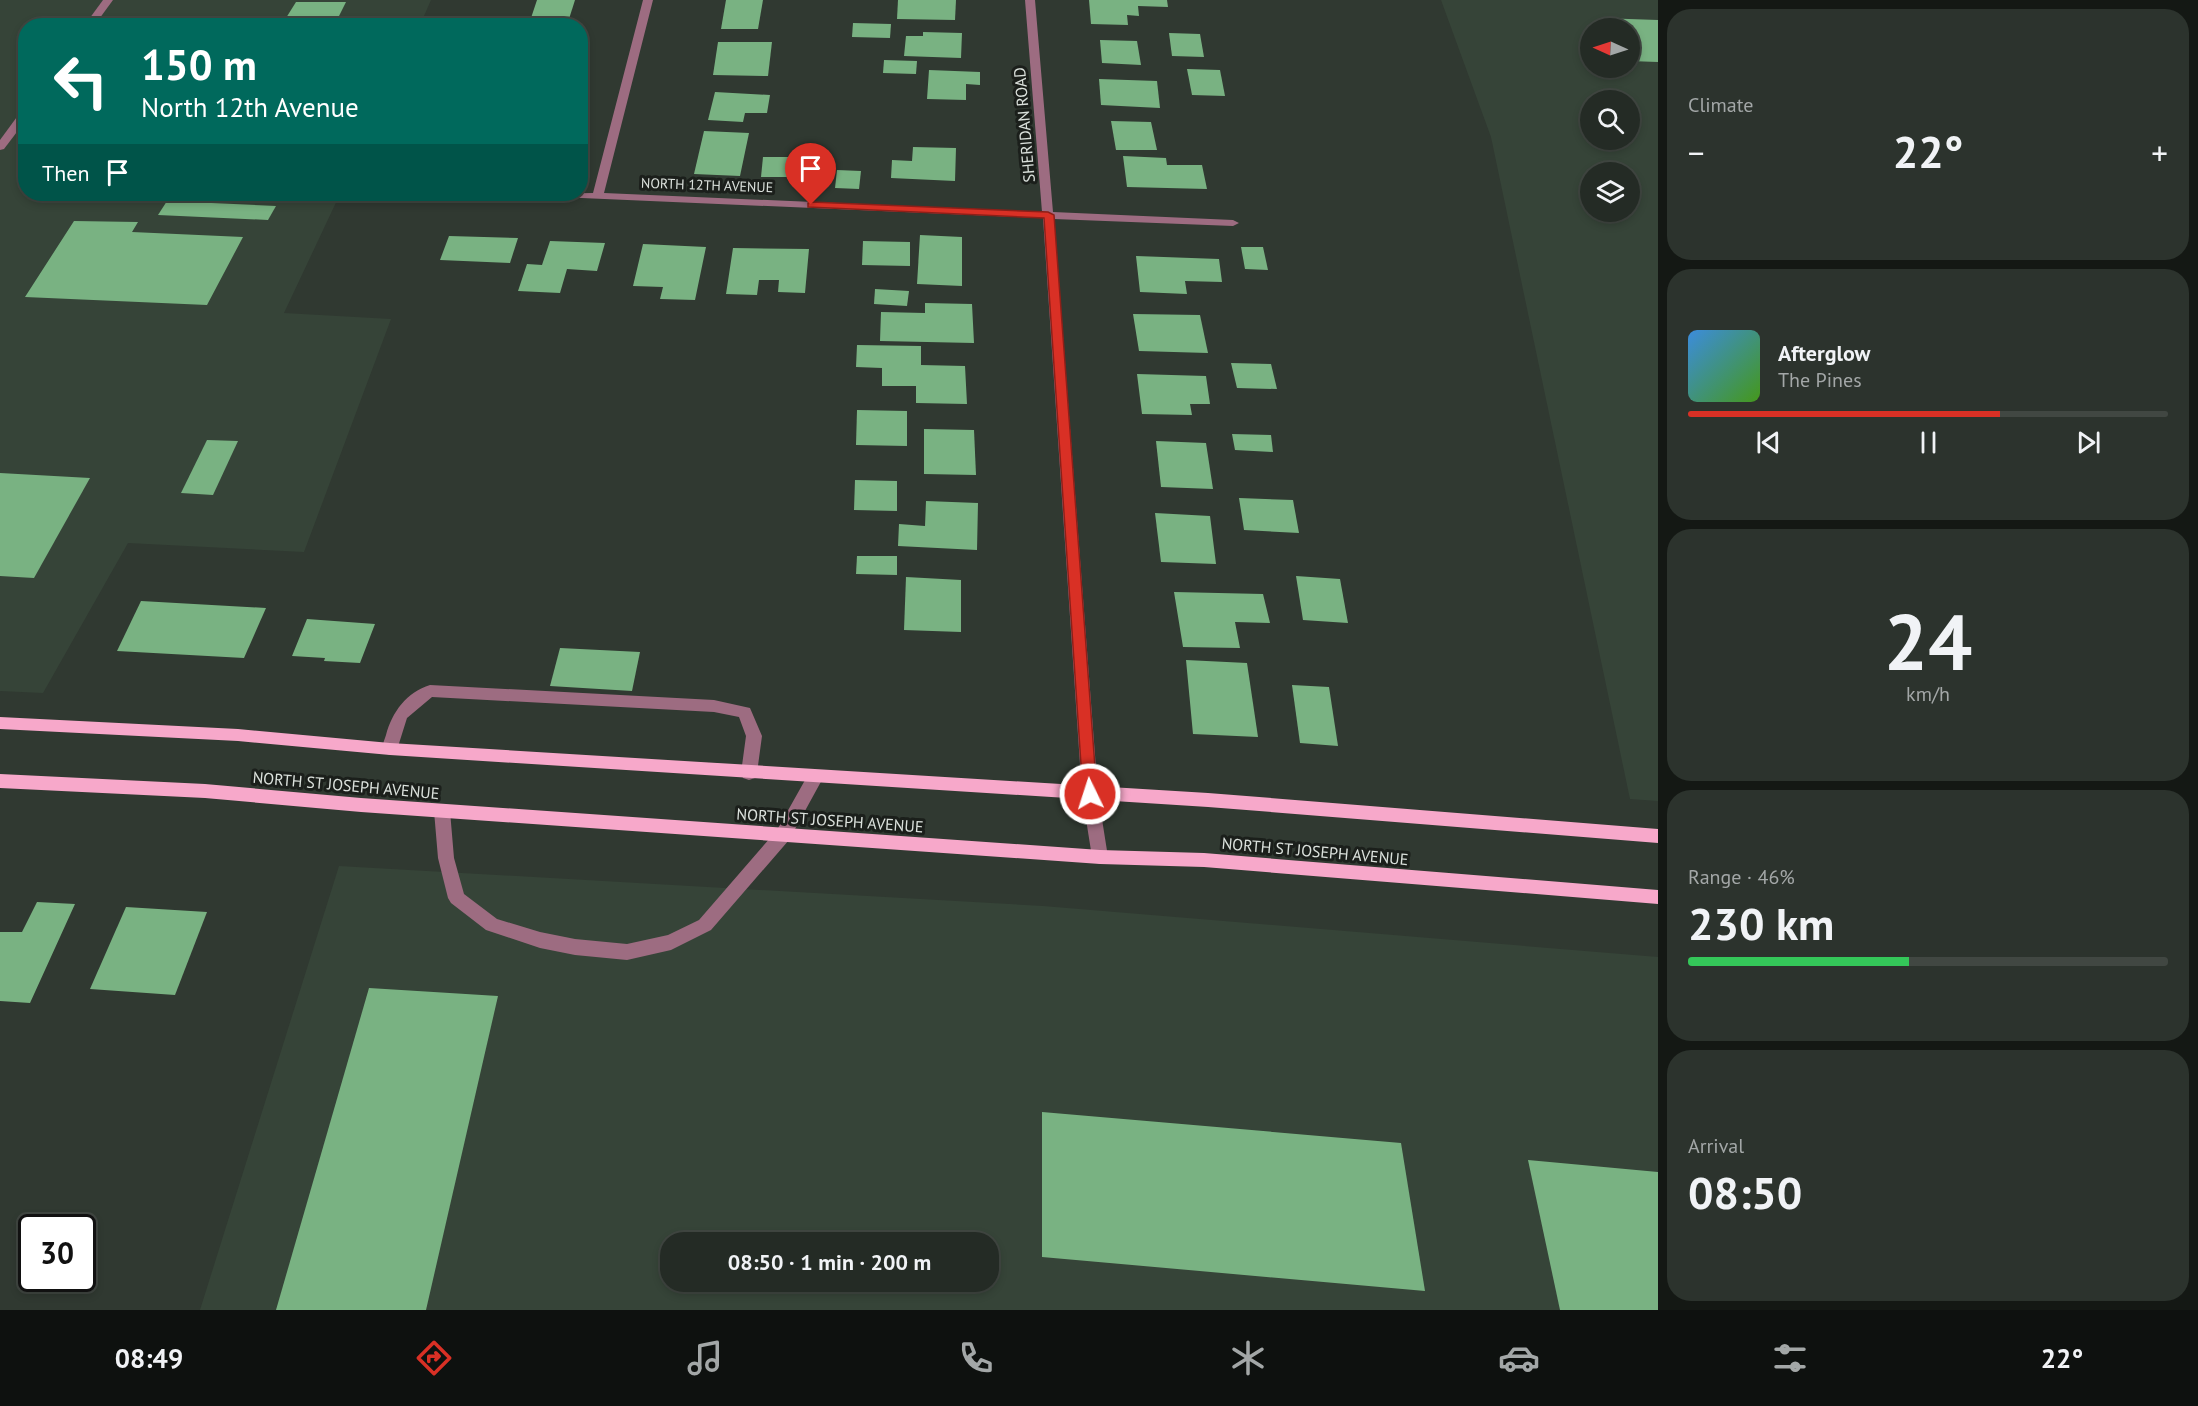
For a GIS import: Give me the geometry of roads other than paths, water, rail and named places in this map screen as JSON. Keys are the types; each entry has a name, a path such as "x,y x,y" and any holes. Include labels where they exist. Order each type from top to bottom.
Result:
{"main road":[{"path":"0,723 238,735 390,749 814,778 1208,800 1658,836"},
{"name":"NORTH ST JOSEPH AVENUE","path":"0,781 205,791 442,811 1100,857 1204,860 1658,897"}],"street":[{"path":"95,18 108,0"},
{"path":"598,196 648,0"},
{"name":"SHERIDAN ROAD","path":"1030,0 1090,794 1100,857"},
{"path":"0,147 18,123"},
{"name":"NORTH 12TH AVENUE","path":"588,196 1233,223"},
{"path":"390,749 394,726 406,705 430,691 714,706 745,712 754,736 749,773"},
{"path":"442,811 446,858 457,898 492,925 540,940 575,947 627,952 671,942 705,925 783,835 814,778"}]}
